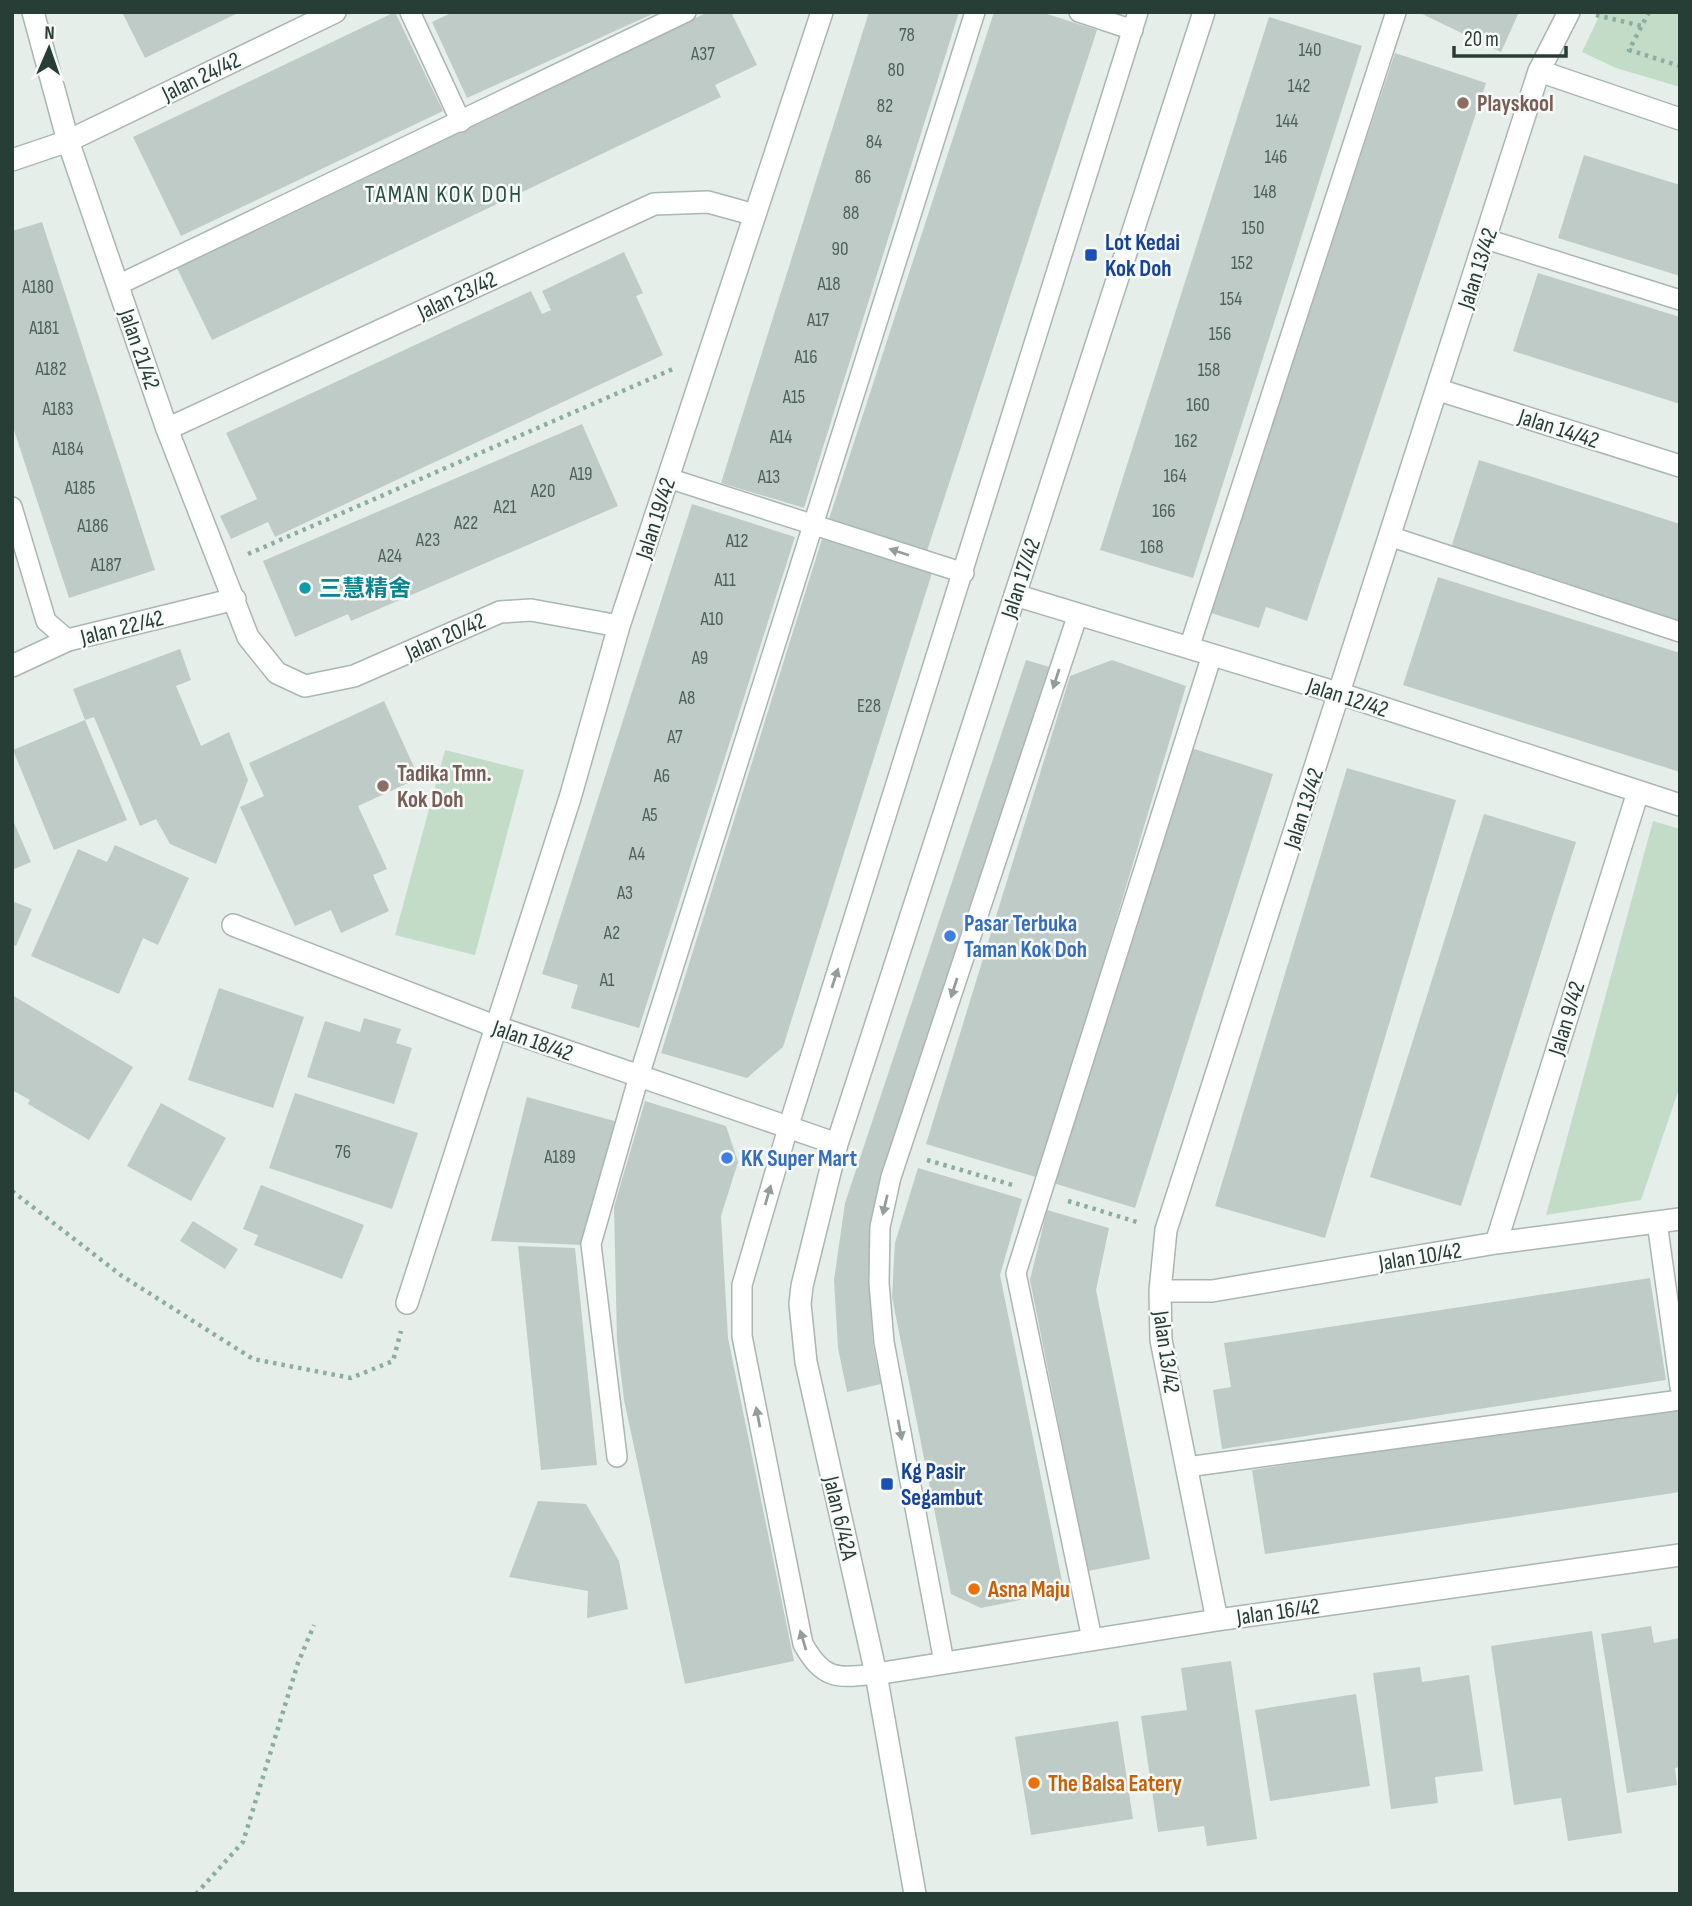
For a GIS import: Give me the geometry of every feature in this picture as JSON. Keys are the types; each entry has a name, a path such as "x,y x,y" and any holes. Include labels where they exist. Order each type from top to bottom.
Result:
{"street":[{"name":"Jalan 21/42","path":"33,12 68,141 167,429 248,637 277,673"},
{"name":"Jalan 24/42","path":"12,160 68,141 335,12"},
{"name":"Jalan 19/42","path":"407,1303 570,798 619,626 822,12"},
{"name":"Jalan 17/42","path":"837,1144 1204,12"},
{"name":"Jalan 13/42","path":"1216,1620 1161,1340 1160,1291 1166,1230 1539,71 1569,12"},
{"path":"1539,71 1680,118"},
{"name":"Jalan 23/42","path":"167,429 654,204 708,202 755,215"},
{"name":"Jalan 14/42","path":"1438,390 1680,466"},
{"name":"Jalan 12/42","path":"1015,595 1340,694 1680,805"},
{"name":"Jalan 22/42","path":"12,666 68,640 235,599"},
{"name":"Jalan 20/42","path":"277,673 305,686 354,676 500,612 531,610 619,626"},
{"name":"Jalan 9/42","path":"1496,1243 1638,792"},
{"name":"Jalan 18/42","path":"233,925 497,1027 837,1144"},
{"name":"Jalan 6/42A","path":"837,1144 802,1286 801,1312 806,1362 876,1674 915,1894"},
{"name":"Jalan 10/42","path":"1160,1291 1212,1291 1496,1243 1680,1219"},
{"name":"Jalan 16/42","path":"876,1674 1216,1620 1680,1555"}],"lane":[{"path":"410,12 461,122"},
{"path":"118,285 686,12"},
{"path":"617,1457 592,1244 639,1076 975,12"},
{"path":"876,1674 842,1678 816,1667 803,1644 742,1336 742,1285 788,1129 1135,21 1079,12"},
{"path":"1188,648 1396,12"},
{"path":"1486,239 1680,300"},
{"path":"668,478 964,572"},
{"path":"12,507 46,621 68,640"},
{"path":"1390,536 1680,632"},
{"path":"944,1662 884,1342 879,1283 880,1227 900,1152 1077,614"},
{"path":"1092,1639 1016,1273 1212,655"},
{"path":"1657,1222 1680,1387"},
{"path":"1186,1467 1680,1400"}],"path":[{"path":"1585,12 1642,26"},
{"path":"1649,12 1629,50 1680,66"},
{"path":"253,551 667,372"},
{"path":"900,1152 1166,1230"},
{"path":"12,1192 122,1276 253,1359 351,1378 393,1361 407,1303"},
{"path":"196,1894 243,1842 298,1663 314,1625"}],"green space":[{"path":"1601,12 1680,12 1680,87 1616,68 1582,52"},
{"path":"445,750 524,770 475,955 395,935"},
{"path":"1653,821 1680,829 1680,1086 1641,1200 1546,1215"}],"building":[{"path":"122,12 240,12 145,58"},
{"path":"395,12 443,111 181,236 133,137"},
{"path":"453,12 657,12 467,98 432,22"},
{"path":"708,12 731,12 757,65 715,85 721,97 212,340 176,266"},
{"path":"869,12 959,12 804,508 721,483"},
{"path":"994,12 1041,12 1097,30 927,551 829,519"},
{"path":"1418,12 1519,12 1501,52"},
{"path":"1269,17 1362,46 1193,578 1100,550"},
{"path":"1395,53 1486,83 1307,621 1266,607 1259,628 1208,612"},
{"path":"1584,155 1680,185 1680,276 1558,238"},
{"path":"42,222 155,570 69,598 12,424 12,231"},
{"path":"624,252 643,293 636,296 663,355 275,537 268,522 231,539 220,516 257,499 226,433 531,291 542,314 551,310 542,291"},
{"path":"1538,273 1680,317 1680,404 1513,351"},
{"path":"582,424 618,506 351,621 348,614 295,637 263,561"},
{"path":"1479,460 1680,524 1680,624 1450,551"},
{"path":"692,504 795,537 639,1028 571,1008 578,985 542,974"},
{"path":"822,539 932,573 783,1047 747,1078 661,1053"},
{"path":"1438,577 1680,653 1680,772 1403,685"},
{"path":"180,649 191,680 176,686 201,746 229,732 248,780 216,864 170,844 156,819 140,826 94,717 85,720 73,689"},
{"name":"Pasar Terbuka Taman Kok Doh","path":"1026,660 1053,668 875,1209 869,1282 873,1345 881,1384 847,1392 838,1348 834,1280 845,1203"},
{"path":"1112,660 1186,686 1039,1178 926,1144 1070,676"},
{"path":"384,701 419,778 358,806 387,869 373,875 389,911 341,933 331,910 295,926 240,807 264,796 249,763"},
{"path":"85,720 127,820 54,850 13,750"},
{"path":"1191,748 1273,774 1135,1208 1053,1183"},
{"path":"1347,768 1456,800 1325,1238 1215,1206"},
{"path":"1484,814 1576,842 1461,1206 1370,1177"},
{"path":"12,818 31,862 12,870"},
{"path":"115,845 189,878 158,945 143,938 119,994 31,956 78,849 107,862"},
{"path":"12,901 32,909 16,946 12,944"},
{"path":"219,988 304,1017 273,1108 188,1080"},
{"path":"12,995 133,1067 89,1140 28,1104 30,1100 12,1090"},
{"path":"364,1018 401,1029 396,1043 412,1048 394,1104 307,1077 325,1021 360,1032"},
{"path":"295,1093 418,1133 392,1209 269,1168"},
{"path":"527,1097 618,1122 583,1245 491,1241"},
{"path":"645,1101 726,1126 738,1162 721,1216 728,1338 794,1661 685,1684 624,1400 617,1341 614,1207"},
{"path":"161,1103 226,1138 191,1201 127,1166"},
{"path":"918,1168 1022,1199 1000,1275 1064,1591 981,1608 951,1594 892,1297 895,1243"},
{"path":"261,1185 364,1225 342,1279 254,1245 258,1235 243,1229"},
{"path":"1047,1210 1109,1228 1096,1290 1150,1559 1088,1571 1030,1280"},
{"path":"193,1221 238,1249 225,1269 180,1241"},
{"path":"518,1246 575,1248 597,1465 541,1470"},
{"path":"1650,1278 1666,1380 1222,1449 1213,1390 1231,1387 1224,1343"},
{"path":"1680,1405 1680,1492 1265,1554 1252,1470"},
{"path":"538,1501 586,1504 619,1561 628,1609 587,1618 588,1591 509,1577"},
{"path":"1651,1626 1654,1643 1680,1638 1680,1767 1675,1768 1677,1785 1627,1793 1601,1634"},
{"path":"1592,1631 1622,1833 1568,1841 1561,1798 1514,1805 1491,1646"},
{"path":"1231,1661 1257,1839 1207,1846 1204,1826 1158,1832 1141,1716 1187,1710 1181,1668"},
{"path":"1420,1667 1422,1682 1469,1675 1483,1771 1435,1777 1438,1803 1391,1809 1373,1673"},
{"path":"1356,1694 1370,1786 1270,1801 1255,1710"},
{"path":"1118,1721 1133,1819 1031,1835 1015,1737"}],"place":[{"name":"Playskool","path":"1463,103"},
{"name":"Lot Kedai Kok Doh","path":"1091,255"},
{"name":"三慧精舍","path":"305,588"},
{"name":"Tadika Tmn. Kok Doh","path":"383,786"},
{"name":"Pasar Terbuka Taman Kok Doh","path":"950,936"},
{"name":"KK Super Mart","path":"727,1158"},
{"name":"Kg Pasir Segambut","path":"887,1484"},
{"name":"Asna Maju","path":"974,1589"},
{"name":"The Balsa Eatery","path":"1034,1783"}],"district":[{"name":"TAMAN KOK DOH","path":"444,194"}]}
